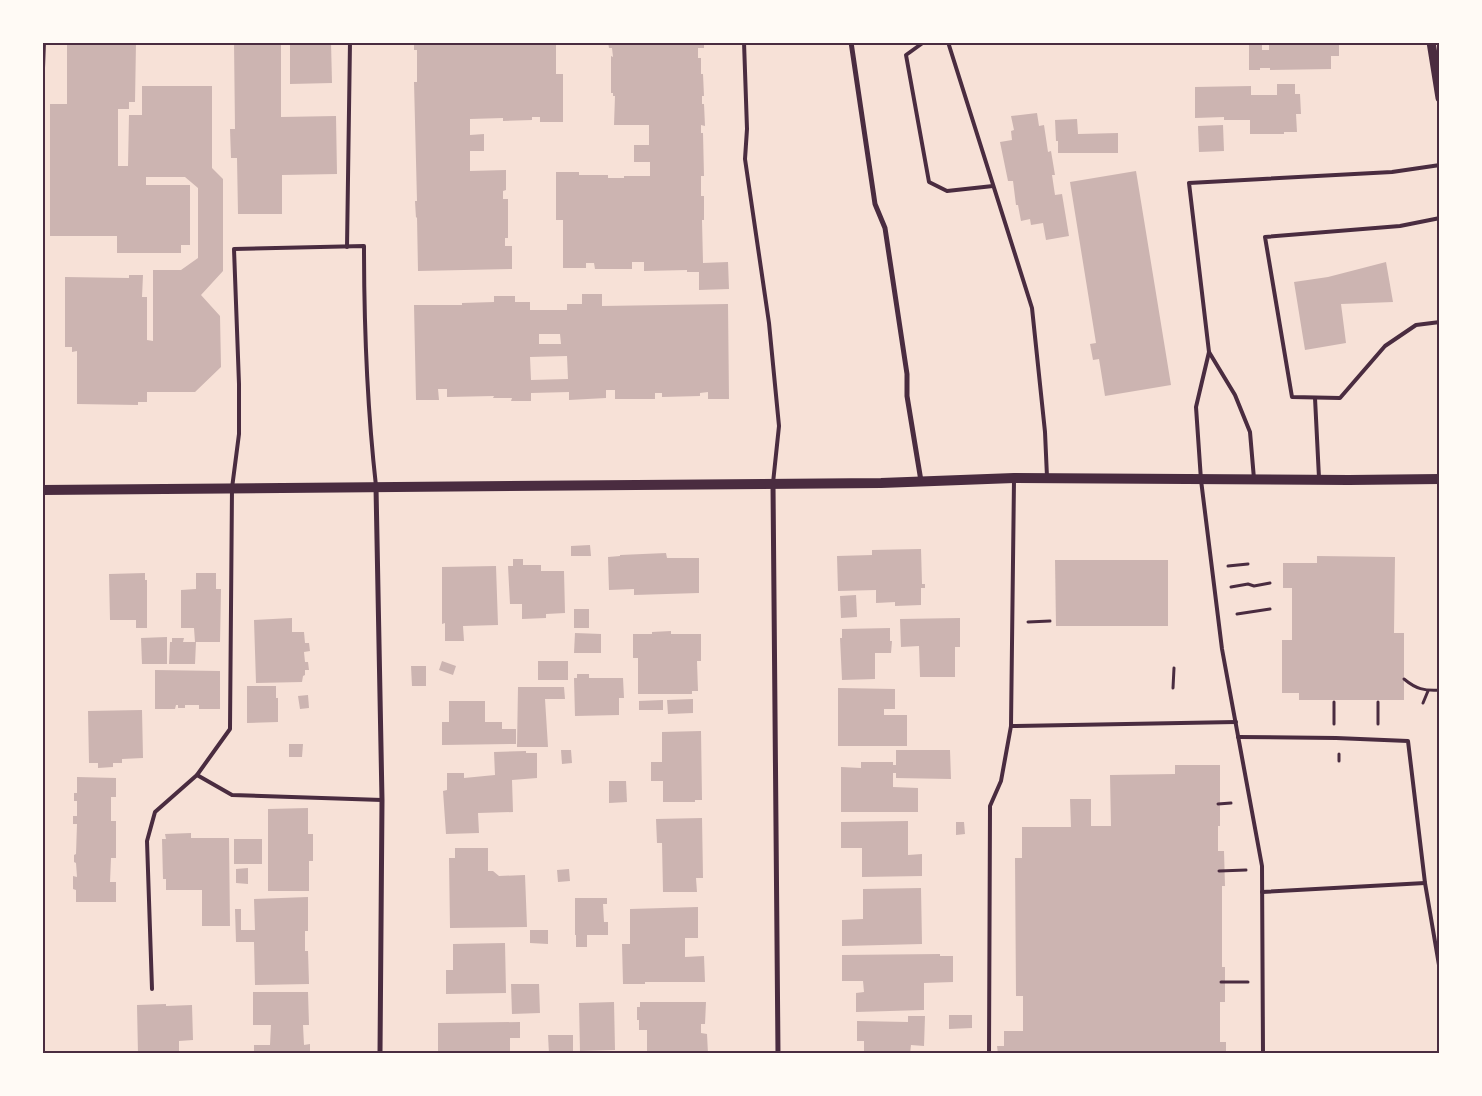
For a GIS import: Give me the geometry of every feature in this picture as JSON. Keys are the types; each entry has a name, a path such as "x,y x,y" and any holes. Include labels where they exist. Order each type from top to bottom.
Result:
{"main road":[{"path":"42,490 882,483 1014,478 1201,480 1440,479"}],"street":[{"path":"850,42 875,204 885,228 907,374 907,396 921,481"},
{"path":"1431,42 1440,98"},
{"path":"773,483 778,1054"},
{"path":"376,486 382,800 380,1054"}],"lane":[{"path":"42,94 44,42"},
{"path":"347,247 350,42"},
{"path":"744,42 747,129 745,159 769,323 779,426 773,483"},
{"path":"924,42 906,55 929,182 947,191 993,186"},
{"path":"948,42 1032,308 1045,432 1047,478"},
{"path":"1263,1054 1262,870 1222,649 1201,480 1196,406 1209,352 1189,183 1392,172 1440,165"},
{"path":"1440,218 1400,226 1265,237 1292,398 1340,398 1385,346 1416,325 1440,322"},
{"path":"152,989 147,840 155,812 197,775 230,729 232,488 239,434 234,249 364,246 366,383 376,486"},
{"path":"1209,352 1235,395 1250,432 1254,480"},
{"path":"1315,398 1319,480"},
{"path":"989,1054 990,806 1001,781 1011,726 1014,478"},
{"path":"1011,726 1236,722"},
{"path":"1238,737 1408,741 1425,883 1440,971"},
{"path":"197,775 232,795 382,800"},
{"path":"1262,892 1425,883"}],"path":[{"path":"1215,589 1270,583"},
{"path":"1237,614 1270,609"},
{"path":"1012,622 1050,621"},
{"path":"1173,688 1174,668"},
{"path":"1404,679 1414,687 1428,691 1440,690"},
{"path":"1423,703 1428,691"},
{"path":"1334,702 1334,724"},
{"path":"1377,740 1378,702"},
{"path":"1339,753 1339,761"},
{"path":"1218,804 1231,803"},
{"path":"1219,871 1262,870"},
{"path":"1221,982 1262,983"}],"building":[{"path":"67,42 136,42 135,102 129,102 129,109 118,109 118,166 128,166 129,115 142,115 142,86 212,86 212,168 223,179 223,271 201,295 220,316 221,367 195,392 147,392 147,402 138,402 138,405 77,404 77,351 72,352 72,347 65,347 65,277 129,278 129,275 143,275 142,297 147,297 147,340 153,341 153,270 181,270 198,258 198,188 185,177 146,177 146,185 190,185 190,245 181,245 181,253 117,253 117,236 50,236 50,104 67,104"},
{"path":"234,42 281,42 281,117 336,116 337,174 282,175 282,214 238,214 237,158 231,158 230,129 235,129"},
{"path":"290,42 331,42 332,83 290,84"},
{"path":"414,42 556,42 556,74 563,74 563,122 540,122 540,117 532,117 532,120 503,121 503,118 470,119 470,135 484,134 484,151 470,151 470,171 506,170 506,190 503,191 503,199 508,199 508,238 505,238 505,246 512,246 512,269 418,271 415,201 417,201 414,82 417,82 417,50 414,50"},
{"path":"608,42 704,42 704,48 698,48 698,58 701,58 701,74 703,74 704,96 702,96 702,104 704,104 705,126 701,125 701,133 703,133 704,176 701,176 701,196 704,196 704,220 702,220 703,263 728,262 729,289 699,290 699,272 687,272 687,270 644,271 644,262 632,262 632,269 595,269 594,263 586,263 586,268 563,268 563,220 556,220 556,172 579,172 579,175 608,175 608,178 650,176 650,162 634,162 634,145 649,145 649,125 614,125 615,96 611,93 611,56 613,57 612,48 609,48"},
{"path":"1269,42 1339,42 1339,56 1331,56 1331,69 1270,70 1270,68 1260,68 1260,70 1249,70 1249,44 1262,44 1262,50 1269,50"},
{"path":"1277,84 1295,84 1295,94 1300,94 1301,114 1296,114 1297,132 1250,134 1250,120 1224,120 1224,117 1195,118 1195,87 1251,86 1251,95 1277,95"},
{"path":"1037,113 1039,126 1044,125 1048,152 1051,151 1055,175 1052,175 1055,195 1062,194 1069,236 1046,240 1043,223 1031,225 1030,219 1021,221 1018,205 1016,205 1013,181 1008,181 1000,142 1012,140 1011,131 1014,130 1011,116"},
{"path":"1077,119 1078,134 1118,133 1118,153 1058,153 1055,120"},
{"path":"1223,125 1224,151 1199,152 1198,126"},
{"path":"1136,171 1171,385 1105,396 1099,359 1093,360 1090,344 1096,343 1070,182"},
{"path":"1386,262 1393,302 1341,304 1346,343 1305,350 1294,282 1328,277"},
{"path":"582,294 602,294 602,306 728,304 729,399 708,399 708,392 700,393 700,396 662,397 662,393 655,393 655,399 615,399 615,390 606,390 606,398 569,400 569,392 531,393 531,401 511,401 512,398 493,398 494,396 447,397 447,389 438,389 439,400 416,400 414,305 462,305 462,303 494,302 494,296 515,296 515,302 530,302 530,310 567,310 567,304 582,304","holes":["539,334 560,334 561,344 539,344","567,356 568,379 531,380 530,357"]},
{"path":"590,545 591,556 571,556 571,546"},
{"path":"921,549 922,584 925,584 925,588 921,588 921,605 895,606 895,602 876,603 876,590 838,591 837,556 872,555 872,550"},
{"path":"666,553 667,558 699,558 699,593 634,595 634,589 609,590 608,557"},
{"path":"1317,556 1395,557 1394,633 1404,633 1404,700 1299,700 1299,693 1282,693 1282,640 1292,640 1292,588 1283,588 1283,563 1317,563"},
{"path":"513,559 523,559 523,565 541,565 541,571 564,571 565,613 546,614 546,618 522,619 522,604 510,604 508,566 513,566"},
{"path":"1055,560 1168,560 1168,626 1056,626"},
{"path":"496,566 498,625 463,626 464,641 445,641 445,623 442,624 442,567"},
{"path":"145,573 145,580 147,580 147,628 136,628 136,620 110,620 109,574"},
{"path":"196,573 216,573 216,589 221,589 220,642 195,642 194,628 181,628 181,590 196,589"},
{"path":"856,595 857,617 841,618 840,596"},
{"path":"574,609 589,609 589,628 574,628"},
{"path":"292,618 292,632 304,632 305,643 309,643 310,651 304,652 305,662 308,662 309,670 305,670 302,682 256,683 254,620"},
{"path":"960,618 960,647 955,647 955,677 920,677 919,646 901,647 900,619"},
{"path":"890,628 891,653 875,653 875,679 842,680 840,638 842,638 842,629"},
{"path":"671,631 671,634 701,634 701,661 697,661 698,691 692,691 692,694 638,694 638,658 633,658 633,634"},
{"path":"575,633 601,634 601,653 574,653"},
{"path":"167,637 167,664 142,664 141,638"},
{"path":"172,638 184,638 183,642 196,642 195,664 169,664 170,642 172,642"},
{"path":"442,661 456,666 453,675 439,670"},
{"path":"538,661 568,661 568,680 538,680"},
{"path":"411,666 426,666 426,686 412,686"},
{"path":"155,670 220,671 220,709 199,709 199,705 185,705 185,708 178,708 178,705 176,705 175,709 155,709"},
{"path":"577,674 589,674 589,678 623,678 624,698 619,698 619,715 575,716 574,678 577,678"},
{"path":"247,686 276,686 278,722 247,723"},
{"path":"518,687 564,687 565,699 545,699 548,747 517,747"},
{"path":"838,688 895,689 895,709 884,709 884,715 907,715 907,746 838,746"},
{"path":"308,695 309,708 300,709 298,696"},
{"path":"693,699 693,713 668,714 667,700"},
{"path":"663,700 663,710 639,710 639,701"},
{"path":"449,701 485,701 485,722 502,722 502,729 516,729 516,744 442,745 442,722 449,722"},
{"path":"142,710 143,758 122,759 122,763 113,763 113,767 98,768 98,763 89,763 88,711"},
{"path":"701,731 702,800 695,800 695,802 663,802 663,781 651,781 651,762 662,762 662,732"},
{"path":"289,744 303,744 302,757 289,757"},
{"path":"561,750 571,750 572,763 562,764"},
{"path":"896,750 950,750 951,779 896,778 896,773 893,773 893,787 918,788 918,812 841,812 841,767 861,768 861,762 893,762 893,765 896,765"},
{"path":"526,751 526,753 537,753 537,778 512,780 513,812 478,813 479,833 446,834 443,791 447,790 447,773 464,773 464,778 495,775 494,752"},
{"path":"1175,765 1220,765 1218,851 1224,851 1225,886 1222,886 1222,967 1225,967 1225,1002 1220,1002 1220,1042 1226,1042 1226,1054 998,1054 997,1046 1004,1046 1004,1031 1023,1031 1023,996 1016,996 1015,858 1022,858 1022,827 1071,827 1070,799 1091,799 1091,826 1111,826 1110,775 1175,774"},
{"path":"77,777 116,778 116,797 111,797 111,821 116,821 116,858 111,858 110,882 116,882 116,902 76,902 73,876 77,877 74,855 76,854 77,824 73,824 73,816 77,816 77,801 74,801 74,793 77,793"},
{"path":"609,781 626,781 627,802 609,803"},
{"path":"308,808 308,834 313,834 313,861 309,861 309,891 268,891 268,809"},
{"path":"702,818 703,878 696,878 697,892 663,892 662,843 657,843 656,819"},
{"path":"908,821 908,855 922,854 922,876 862,877 862,848 841,848 841,822"},
{"path":"956,822 964,822 965,834 956,835"},
{"path":"191,833 191,838 229,838 230,926 202,926 202,890 166,890 166,879 163,879 162,839 166,839 165,834"},
{"path":"234,839 262,839 262,864 234,864"},
{"path":"455,848 488,848 488,871 493,871 499,876 525,875 527,927 450,928 449,858 455,858"},
{"path":"248,868 248,884 236,883 236,869"},
{"path":"569,869 570,881 558,882 557,870"},
{"path":"921,888 922,944 842,946 842,920 863,919 863,889"},
{"path":"308,897 308,931 305,931 305,951 308,951 309,984 255,985 254,942 236,942 235,909 241,909 241,930 255,930 254,899"},
{"path":"575,898 607,898 607,904 603,904 604,922 608,922 608,935 587,935 587,947 576,947"},
{"path":"698,907 698,938 685,938 685,957 704,956 705,982 623,984 622,944 630,944 630,909"},
{"path":"530,930 548,930 548,944 530,943"},
{"path":"505,943 506,993 446,994 446,970 453,970 453,944"},
{"path":"940,954 940,956 953,956 953,982 924,983 924,1010 856,1012 856,993 864,992 863,981 842,981 842,955"},
{"path":"511,984 539,984 540,1013 512,1014"},
{"path":"253,992 308,992 309,1025 303,1025 304,1045 310,1044 310,1054 254,1054 254,1045 270,1045 271,1025 253,1025"},
{"path":"614,1002 615,1050 580,1051 579,1003"},
{"path":"640,1002 706,1002 705,1024 701,1024 701,1033 707,1034 708,1054 647,1054 647,1030 639,1030 639,1020 637,1020 637,1007 640,1007"},
{"path":"166,1004 166,1006 192,1005 193,1040 179,1041 179,1054 138,1054 137,1005"},
{"path":"949,1015 972,1015 972,1028 949,1029"},
{"path":"908,1016 925,1016 924,1046 911,1045 910,1054 864,1054 864,1041 857,1041 857,1021 908,1022"},
{"path":"520,1022 520,1038 510,1038 510,1054 438,1054 438,1023"},
{"path":"548,1035 573,1035 573,1054 549,1054"}]}
